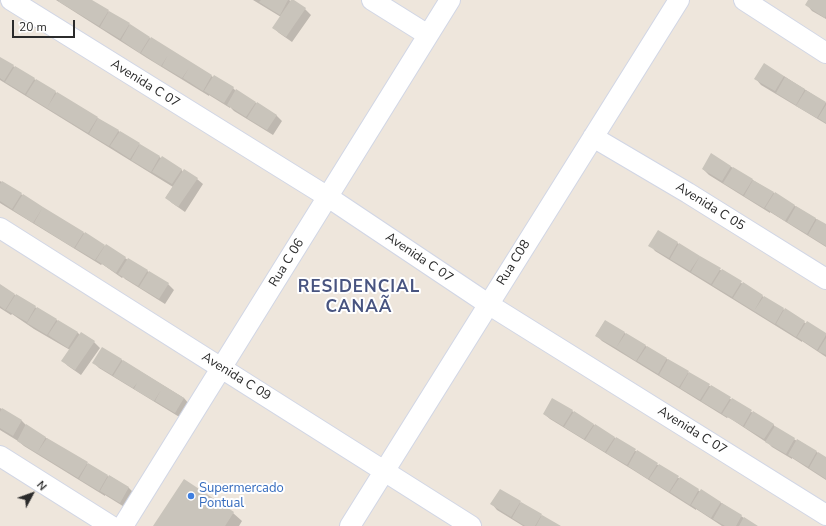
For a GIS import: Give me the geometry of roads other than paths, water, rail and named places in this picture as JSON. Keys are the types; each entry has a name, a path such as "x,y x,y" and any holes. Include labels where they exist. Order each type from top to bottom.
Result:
{"street":[{"name":"Avenida C 07","path":"11,0 328,197 488,304 826,515"},
{"path":"372,0 428,35"},
{"name":"Rua C 06","path":"123,526 450,0"},
{"name":"Rua C08","path":"350,526 679,0"},
{"path":"744,0 826,53"},
{"name":"Avenida C 05","path":"593,137 688,193 826,279"},
{"name":"Avenida C 09","path":"0,228 471,526"},
{"path":"0,456 111,526"}],"place":[{"name":"Supermercado Pontual","path":"191,496"}],"district":[{"name":"RESIDENCIAL CANAÃ","path":"359,298"}]}
